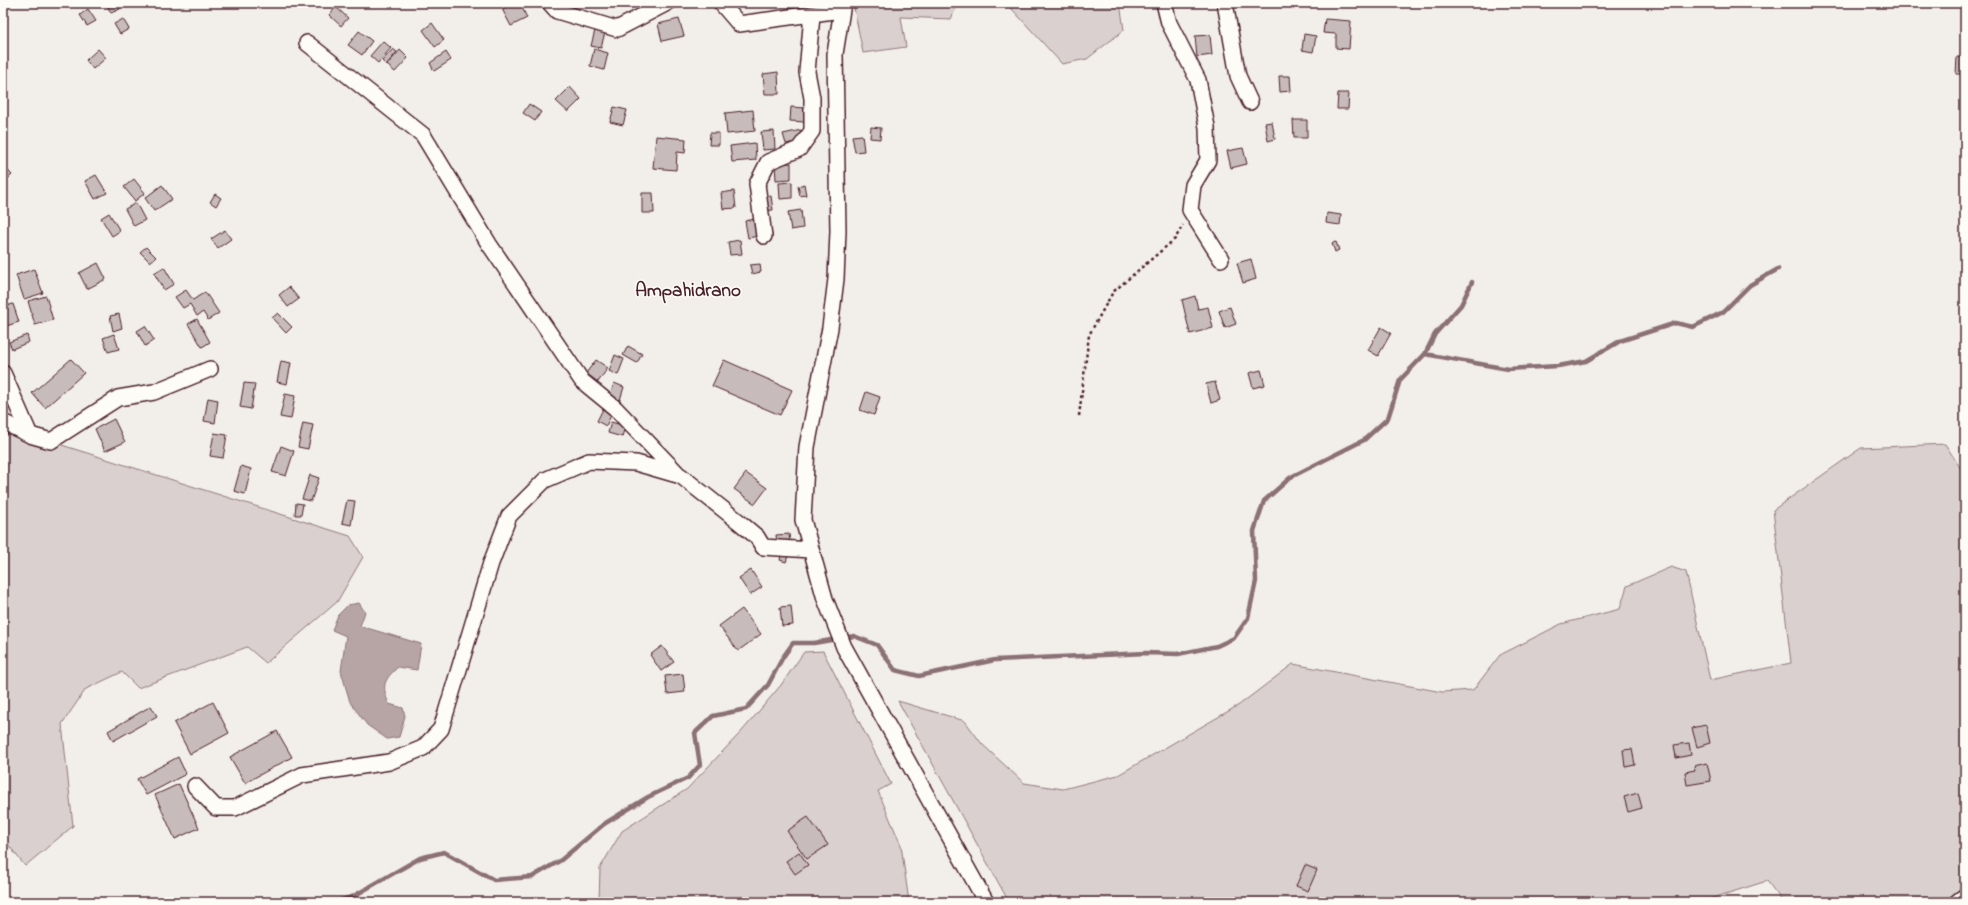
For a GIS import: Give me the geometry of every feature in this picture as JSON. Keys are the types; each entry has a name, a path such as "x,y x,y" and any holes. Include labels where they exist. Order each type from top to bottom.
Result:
{"street":[{"path":"550,3 557,11 617,29 667,3"},
{"path":"721,3 739,24 812,15 842,7 835,54 838,231 836,279 830,328 806,447 803,520 825,599 844,647 986,902"},
{"path":"1164,3 1169,23 1198,80 1207,127 1208,160 1193,185 1190,210 1221,259"},
{"path":"1225,3 1238,76 1250,102"},
{"path":"764,236 756,184 768,162 799,150 812,131 812,98 807,72 812,15"},
{"path":"307,43 423,135 488,244 582,381 615,408 681,476 757,537 763,547 811,550"},
{"path":"3,422 30,435 51,441 118,398 154,392 210,369"},
{"path":"3,372 30,435"},
{"path":"195,786 216,808 235,808 302,775 389,762 423,748 441,729 491,563 509,516 545,480 589,461 636,463 681,476"},
{"path":"1957,902 1965,896"}],"path":[{"path":"1079,416 1089,335 1113,292 1175,238 1190,210"}],"shaded area":[{"path":"853,3 958,3 951,19 901,17 906,47 863,53"},
{"path":"1002,3 1120,3 1124,30 1087,59 1062,64 1012,9"},
{"path":"3,422 30,435 350,536 363,557 337,602 266,663 247,647 138,688 122,672 86,689 62,724 73,826 25,866 3,838"},
{"path":"1945,444 1965,475 1965,902 1783,902 1767,881 1700,902 1009,902 898,701 965,721 982,744 1024,783 1063,789 1118,775 1239,705 1293,664 1442,692 1473,690 1500,655 1561,624 1620,609 1627,586 1671,567 1686,572 1710,680 1791,663 1773,510 1861,448"},
{"path":"359,603 365,612 360,626 421,644 417,670 398,667 385,683 385,692 389,704 403,708 405,716 399,737 387,739 367,725 350,702 341,671 346,636 332,630 338,615 348,605"},
{"path":"823,651 891,784 878,791 901,845 909,902 599,902 600,868 622,831 687,789 743,730 781,685 804,652"}],"building":[{"path":"106,3 117,3 120,9 111,13"},
{"path":"515,3 520,3 527,18 511,26 502,9"},
{"path":"336,7 348,18 341,26 329,15"},
{"path":"88,9 96,21 87,26 80,15"},
{"path":"123,19 129,29 120,34 114,24"},
{"path":"679,19 684,36 662,41 658,24"},
{"path":"1325,19 1351,21 1349,49 1336,48 1336,34 1323,33"},
{"path":"432,23 444,40 435,47 423,30"},
{"path":"595,30 605,32 601,48 591,46"},
{"path":"359,31 372,41 362,55 348,45"},
{"path":"1304,34 1316,36 1313,52 1302,50"},
{"path":"1210,35 1212,55 1197,57 1195,36"},
{"path":"383,41 391,48 378,63 370,56"},
{"path":"98,49 106,58 93,69 86,60"},
{"path":"393,49 397,52 386,65 382,61"},
{"path":"594,49 608,53 604,70 590,66"},
{"path":"400,50 408,58 395,72 387,65"},
{"path":"446,52 451,60 434,71 430,63"},
{"path":"1957,57 1965,57 1965,74 1956,74"},
{"path":"778,72 779,94 765,94 763,74"},
{"path":"1279,76 1290,76 1291,91 1280,92"},
{"path":"570,87 581,99 568,112 556,101"},
{"path":"1338,93 1349,93 1348,109 1337,109"},
{"path":"529,104 541,112 535,121 523,113"},
{"path":"614,107 627,110 623,125 610,122"},
{"path":"791,107 805,108 804,122 790,121"},
{"path":"753,110 755,131 727,134 725,113"},
{"path":"1293,120 1307,120 1307,138 1294,138"},
{"path":"1272,122 1275,139 1268,141 1265,123"},
{"path":"871,127 881,128 880,139 870,138"},
{"path":"801,130 804,140 786,144 783,134"},
{"path":"774,131 775,149 763,150 761,132"},
{"path":"710,133 719,133 719,145 709,145"},
{"path":"862,135 864,151 855,152 852,136"},
{"path":"656,136 686,139 685,153 677,152 676,170 653,168"},
{"path":"755,143 756,160 732,162 730,146"},
{"path":"1243,148 1247,164 1231,168 1227,151"},
{"path":"791,163 791,179 776,180 775,164"},
{"path":"3,165 12,175 3,183"},
{"path":"96,175 107,193 95,199 85,181"},
{"path":"134,179 145,193 135,201 124,187"},
{"path":"792,182 792,198 780,199 779,183"},
{"path":"804,184 806,195 800,196 798,186"},
{"path":"162,185 172,199 154,211 145,198"},
{"path":"734,191 736,208 723,209 721,193"},
{"path":"642,193 653,193 654,213 642,213"},
{"path":"215,194 221,198 216,206 210,202"},
{"path":"771,196 773,210 763,211 762,197"},
{"path":"136,203 145,220 134,226 125,209"},
{"path":"801,210 803,228 791,230 788,212"},
{"path":"109,213 120,231 112,236 101,218"},
{"path":"1327,213 1341,215 1340,225 1326,223"},
{"path":"755,219 758,236 748,238 745,221"},
{"path":"225,230 231,239 218,248 211,239"},
{"path":"740,240 742,254 730,255 728,242"},
{"path":"1336,242 1339,250 1335,252 1332,243"},
{"path":"146,247 156,257 150,262 140,252"},
{"path":"1251,259 1256,279 1243,283 1237,263"},
{"path":"98,263 106,279 87,289 79,273"},
{"path":"760,264 761,272 752,274 750,265"},
{"path":"164,267 174,284 164,290 154,273"},
{"path":"34,269 43,293 24,299 16,275"},
{"path":"289,287 299,299 288,307 279,295"},
{"path":"186,290 193,300 205,292 219,313 208,320 203,312 197,316 190,304 183,308 175,297"},
{"path":"46,296 53,320 35,325 28,301"},
{"path":"1195,296 1198,309 1208,307 1213,328 1190,334 1182,300"},
{"path":"13,304 19,322 3,327 3,307"},
{"path":"1230,307 1236,324 1225,328 1219,311"},
{"path":"278,313 292,327 286,333 272,318"},
{"path":"119,314 122,328 113,331 110,316"},
{"path":"197,319 210,342 202,347 188,324"},
{"path":"145,326 154,340 145,346 137,331"},
{"path":"1381,327 1391,333 1378,356 1368,350"},
{"path":"114,334 119,349 108,352 103,338"},
{"path":"27,335 29,342 12,349 9,342"},
{"path":"628,346 642,354 637,363 623,355"},
{"path":"615,355 624,359 618,375 609,371"},
{"path":"71,359 84,373 45,408 32,393"},
{"path":"596,360 608,368 598,382 586,373"},
{"path":"724,360 792,390 780,415 712,386"},
{"path":"281,361 291,363 287,384 277,382"},
{"path":"1261,370 1265,385 1253,388 1249,373"},
{"path":"1215,382 1220,400 1211,403 1206,384"},
{"path":"244,383 255,384 251,409 240,407"},
{"path":"614,383 624,387 620,400 610,396"},
{"path":"866,392 880,397 874,415 860,410"},
{"path":"285,394 295,396 291,419 280,417"},
{"path":"208,398 218,400 215,423 204,421"},
{"path":"604,407 613,411 606,426 597,421"},
{"path":"114,419 125,442 105,451 95,429"},
{"path":"611,422 625,426 622,437 608,433"},
{"path":"303,423 313,425 308,449 298,447"},
{"path":"214,433 227,435 223,458 210,456"},
{"path":"281,446 294,451 286,476 272,472"},
{"path":"241,466 251,469 245,494 234,491"},
{"path":"746,473 767,488 755,504 734,489"},
{"path":"310,475 319,478 311,501 302,499"},
{"path":"347,500 355,501 351,525 342,523"},
{"path":"296,503 303,504 301,515 295,515"},
{"path":"789,534 790,542 777,544 776,535"},
{"path":"782,551 789,553 786,562 780,560"},
{"path":"751,570 762,587 750,595 739,578"},
{"path":"791,606 793,625 782,626 780,607"},
{"path":"742,609 761,634 738,651 719,626"},
{"path":"662,646 674,662 661,671 650,655"},
{"path":"683,674 685,692 667,694 665,676"},
{"path":"213,702 229,733 190,754 174,723"},
{"path":"151,706 157,716 113,741 108,731"},
{"path":"1706,725 1710,743 1697,747 1692,728"},
{"path":"277,731 292,757 245,783 230,757"},
{"path":"1689,743 1691,755 1676,758 1674,745"},
{"path":"1632,749 1635,765 1625,767 1623,750"},
{"path":"178,757 186,774 146,795 137,779"},
{"path":"1707,763 1711,781 1687,785 1685,772 1695,770 1694,766"},
{"path":"179,784 199,828 175,839 155,795"},
{"path":"1638,793 1642,808 1628,812 1624,797"},
{"path":"808,817 828,845 807,859 787,831"},
{"path":"799,852 808,865 795,874 786,861"},
{"path":"1305,865 1317,870 1308,891 1296,886"}],"waterway":[{"path":"1425,354 1508,369 1558,366 1586,361 1620,341 1676,323 1693,327 1723,312 1750,285 1778,269 1773,272"},
{"path":"335,902 352,897 420,858 444,852 494,880 532,877 561,860 604,824 648,797 688,778 700,765 695,733 713,716 746,709 768,685 783,657 793,643 814,643 854,636 877,645 895,670 919,676 995,660 1146,653 1178,654 1217,646 1234,638 1248,618 1256,581 1254,531 1264,501 1291,477 1364,440 1388,418 1400,380 1425,354 1435,334 1461,305 1472,282"}],"district":[{"name":"Ampahidrano","path":"688,289"}]}
